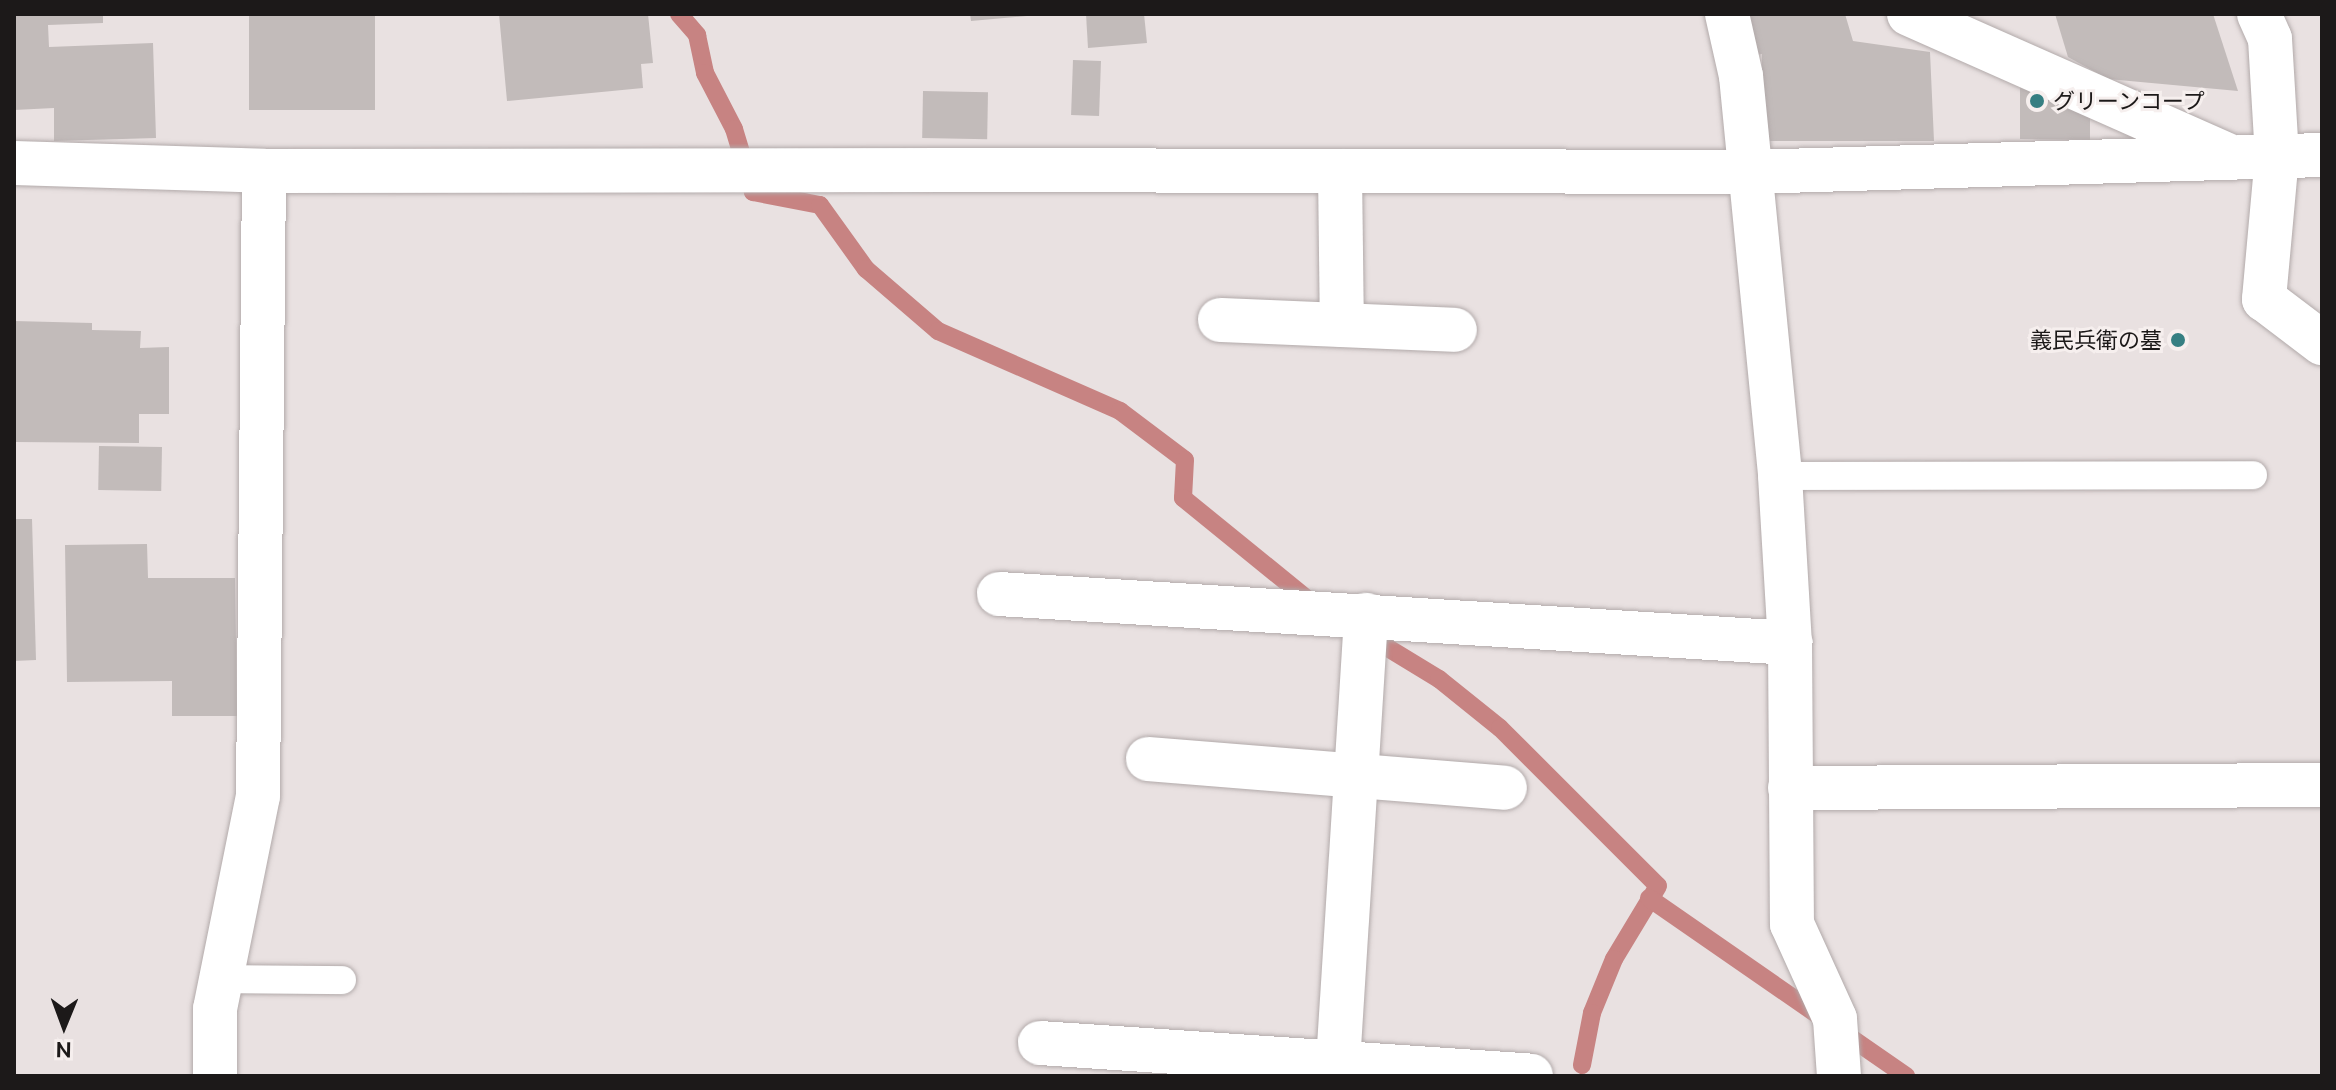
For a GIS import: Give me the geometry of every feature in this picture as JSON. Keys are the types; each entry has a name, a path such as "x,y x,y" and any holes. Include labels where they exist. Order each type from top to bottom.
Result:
{"street":[{"path":"1727,14 1741,76 1780,476 1790,643 1792,924 1835,1019 1839,1076"},
{"path":"1909,14 2234,158"},
{"path":"2259,14 2270,39 2277,156 2264,299 2322,343"},
{"path":"14,163 264,171 768,167 1749,172 2322,155"},
{"path":"215,1076 215,1009 258,796 264,171"},
{"path":"1340,171 1342,325"},
{"path":"1220,320 1455,330"},
{"path":"999,594 1348,622 1790,643"},
{"path":"1338,1063 1356,776 1348,622"},
{"path":"1148,759 1505,788"},
{"path":"1790,788 2322,785"},
{"path":"1040,1043 1531,1076"}],"lane":[{"path":"1780,476 2253,475"},
{"path":"222,979 342,980"}],"building":[{"path":"14,14 103,14 103,23 48,25 49,47 153,43 156,138 54,141 54,108 14,110"},
{"path":"249,14 375,14 375,110 249,110"},
{"path":"499,14 648,14 653,63 641,64 643,88 507,101"},
{"path":"970,14 1027,14 1027,16 971,21"},
{"path":"1086,14 1144,14 1147,43 1088,48"},
{"path":"1741,14 1845,14 1853,41 1930,52 1934,141 1761,141 1762,54 1750,56"},
{"path":"2055,14 2213,14 2238,91 2108,79 2068,57"},
{"path":"1073,60 1101,61 1099,116 1071,115"},
{"name":"グリーンコープ","path":"2020,86 2090,115 2090,140 2020,139"},
{"path":"923,91 988,92 987,139 922,138"},
{"path":"14,321 92,323 92,330 141,331 140,348 169,347 169,414 139,414 139,443 14,442"},
{"path":"99,446 162,447 161,491 98,490"},
{"path":"14,519 32,519 36,660 14,661"},
{"path":"147,544 148,578 235,578 237,716 172,716 172,681 67,682 65,545"}],"waterway":[{"path":"679,14 697,35 705,73 734,129 753,192 820,205 866,269 938,331 1120,411 1185,460 1183,498 1312,603"},
{"path":"1365,634 1439,679 1500,728 1658,886 1614,959 1592,1013 1582,1065"},
{"path":"1649,898 1906,1076"}],"place":[{"name":"グリーンコープ","path":"2037,101"},
{"name":"義民兵衛の墓","path":"2178,340"}]}
